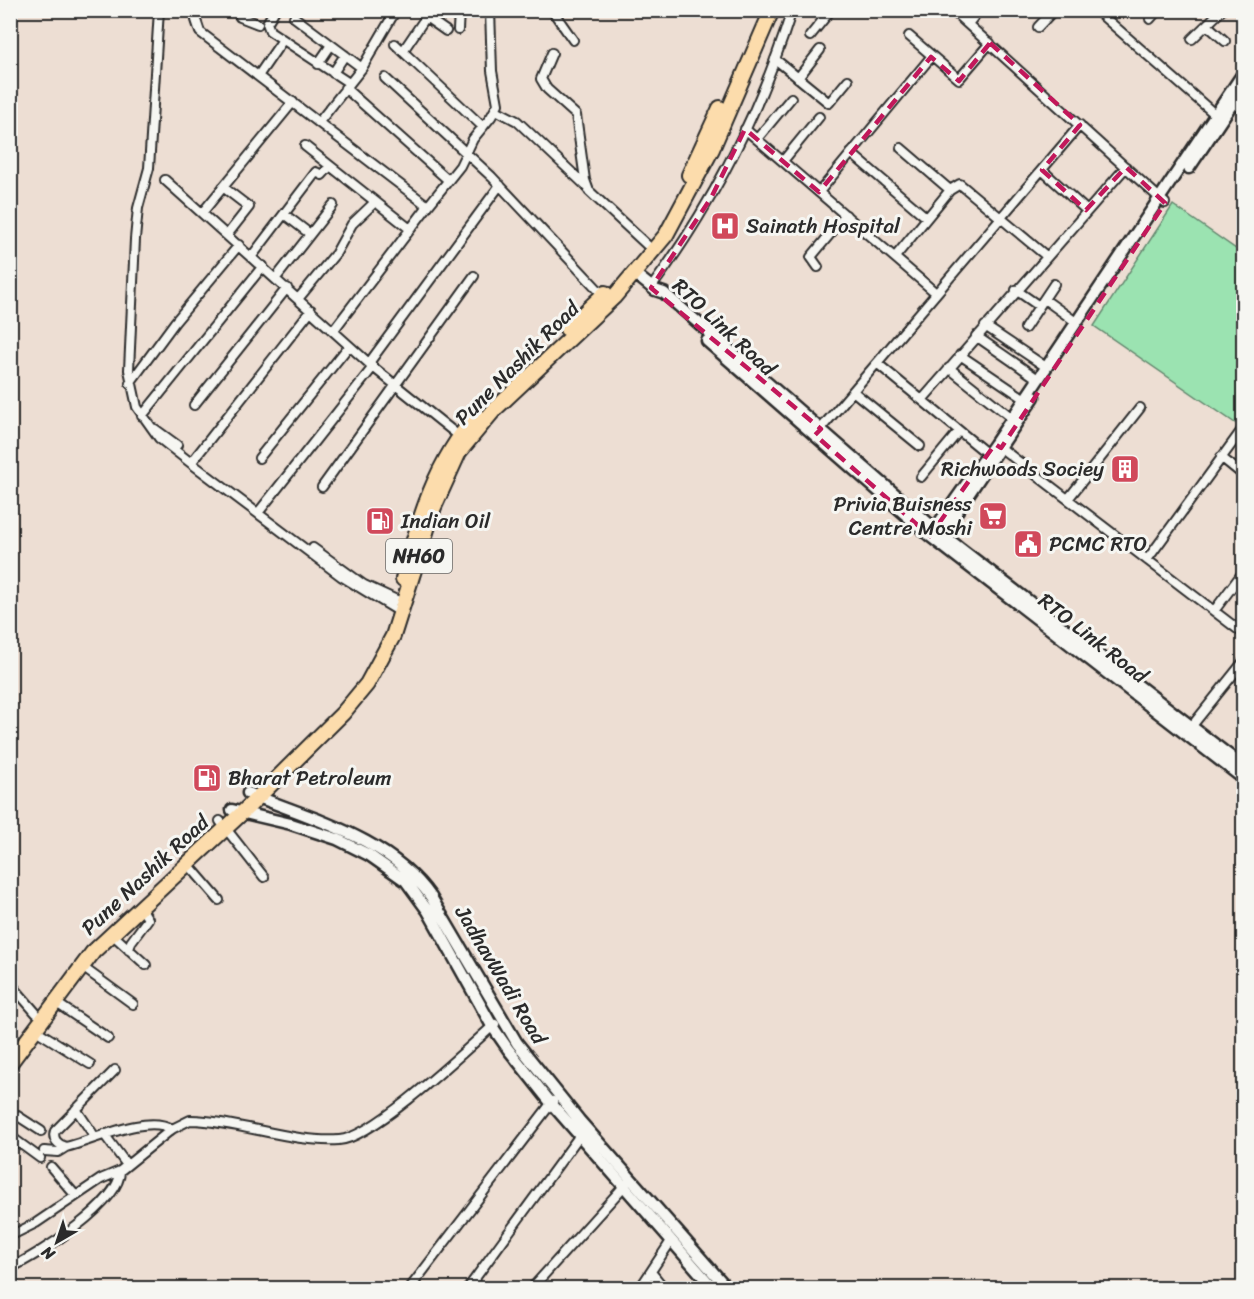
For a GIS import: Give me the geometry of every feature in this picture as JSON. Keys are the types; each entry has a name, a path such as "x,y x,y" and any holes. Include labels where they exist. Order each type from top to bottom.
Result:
{"highway":[{"name":"Pune Nashik Road","path":"399,607 424,505 441,466 459,436 506,385 603,296 647,245 685,184 763,10"},
{"name":"Pune Nashik Road","path":"10,1063 81,966 111,933 188,864 361,677 399,607 434,507 459,452 494,410 595,316 635,274 666,235 694,187 772,10"},
{"name":"Pune Nashik Road","path":"10,1049 75,959 106,925 223,825"}],"main road":[{"path":"936,535 991,457 1219,117 1244,72"},
{"path":"1229,100 1244,86"},
{"path":"998,446 1012,418 1076,322 1162,201"},
{"name":"RTO Link Road","path":"635,274 653,289 660,300 818,432 936,535 1244,778"},
{"name":"RTO Link Road","path":"936,535 1244,767"},
{"name":"JadhavWadi Road","path":"253,795 365,841 414,875 431,897 496,1022"},
{"name":"JadhavWadi Road","path":"237,811 298,826 337,839 369,855 399,875 424,904 496,1022 580,1135 726,1288"},
{"name":"JadhavWadi Road","path":"555,1099 627,1182 671,1241 713,1288"}],"street":[{"path":"159,10 149,168 136,221 130,383 142,416 159,438 260,511 348,581 399,607"},
{"path":"197,10 196,20 200,32 428,206"},
{"path":"240,10 240,16 258,24"},
{"path":"275,10 267,27 282,41 333,73 448,180"},
{"path":"319,122 362,68 396,10"},
{"path":"458,30 459,10"},
{"path":"333,331 448,180 496,110 498,98 492,71 490,10"},
{"path":"552,10 573,40"},
{"path":"653,289 711,198 745,129 775,59 792,10"},
{"path":"810,36 831,10"},
{"path":"952,10 1162,201"},
{"path":"968,24 979,10"},
{"path":"1038,27 1054,10"},
{"path":"1096,10 1219,117"},
{"path":"1150,19 1158,10"},
{"path":"1192,39 1222,10"},
{"path":"294,17 362,68"},
{"path":"403,51 426,17 446,31"},
{"path":"1207,25 1225,41"},
{"path":"909,36 959,79 990,43"},
{"path":"258,76 282,41"},
{"path":"395,44 483,127"},
{"path":"318,64 331,45"},
{"path":"798,78 820,50"},
{"path":"552,53 541,79 547,89 576,115 586,186"},
{"path":"333,73 345,55"},
{"path":"819,192 931,57"},
{"path":"775,59 829,103 848,80"},
{"path":"385,78 467,152 603,296"},
{"path":"757,139 791,98"},
{"path":"1229,100 1244,110"},
{"path":"202,213 292,102"},
{"path":"496,110 517,121 647,245"},
{"path":"783,161 819,117"},
{"path":"818,432 878,364 999,217 1080,125"},
{"path":"745,129 936,293"},
{"path":"305,146 410,229"},
{"path":"901,148 950,190"},
{"path":"850,153 927,218"},
{"path":"252,256 316,172 322,174 330,166"},
{"path":"922,400 1046,255 1126,167"},
{"path":"1042,170 1086,210"},
{"path":"165,180 371,365 459,436"},
{"path":"895,258 950,190 960,184 1046,255"},
{"path":"260,511 371,365 500,185"},
{"path":"223,187 249,207 227,235"},
{"path":"298,299 336,253 352,224 375,202"},
{"path":"276,278 333,204"},
{"path":"284,214 310,234"},
{"path":"818,267 811,257 846,215"},
{"path":"130,383 175,322 239,245"},
{"path":"142,416 262,266"},
{"path":"322,487 474,276"},
{"path":"1025,328 1054,284"},
{"path":"194,405 287,288"},
{"path":"1016,290 1076,322"},
{"path":"192,461 311,310"},
{"path":"985,326 1046,367"},
{"path":"976,336 1038,380"},
{"path":"260,458 350,346"},
{"path":"960,355 1025,399"},
{"path":"878,364 991,457"},
{"path":"949,368 1012,418"},
{"path":"854,392 920,446"},
{"path":"1068,500 1140,408"},
{"path":"1147,560 1244,427"},
{"path":"921,477 959,431"},
{"path":"998,446 1244,634"},
{"path":"1221,458 1242,474"},
{"path":"1214,611 1244,571"},
{"path":"1191,727 1244,661"},
{"path":"223,825 264,878"},
{"path":"188,864 219,900"},
{"path":"129,950 131,942 148,919 140,906"},
{"path":"111,933 146,964"},
{"path":"81,966 133,1004"},
{"path":"10,984 36,1013"},
{"path":"54,1002 108,1038"},
{"path":"10,1236 101,1179 120,1171 172,1129 190,1120 327,1140 352,1138 386,1115 496,1022"},
{"path":"34,1029 90,1064"},
{"path":"66,1147 55,1140 55,1131 115,1070"},
{"path":"410,1288 555,1099"},
{"path":"76,1108 96,1137"},
{"path":"10,1111 41,1131"},
{"path":"10,1136 42,1154 57,1152 104,1134 159,1123 172,1129"},
{"path":"104,1134 127,1165"},
{"path":"468,1288 580,1135"},
{"path":"51,1167 76,1196"},
{"path":"10,1268 55,1242 95,1209 117,1185 120,1171"},
{"path":"532,1288 627,1182"},
{"path":"640,1288 671,1241"},
{"path":"651,1272 664,1288"}],"highlighted area":[{"path":"990,43 1080,125 1042,170 1086,210 1126,167 1165,203 1001,448 995,444 930,536 815,435 821,429 651,288 711,198 745,129 819,192 931,57 959,81"}],"green space":[{"path":"1173,205 1243,254 1244,412 1235,423 1094,326"}],"place":[{"name":"Sainath Hospital","path":"725,226"},
{"name":"Richwoods Sociey","path":"1125,469"},
{"name":"Privia Buisness Centre Moshi","path":"993,516"},
{"name":"Indian Oil","path":"380,521"},
{"name":"PCMC RTO","path":"1028,544"},
{"name":"Bharat Petroleum","path":"207,778"}]}
